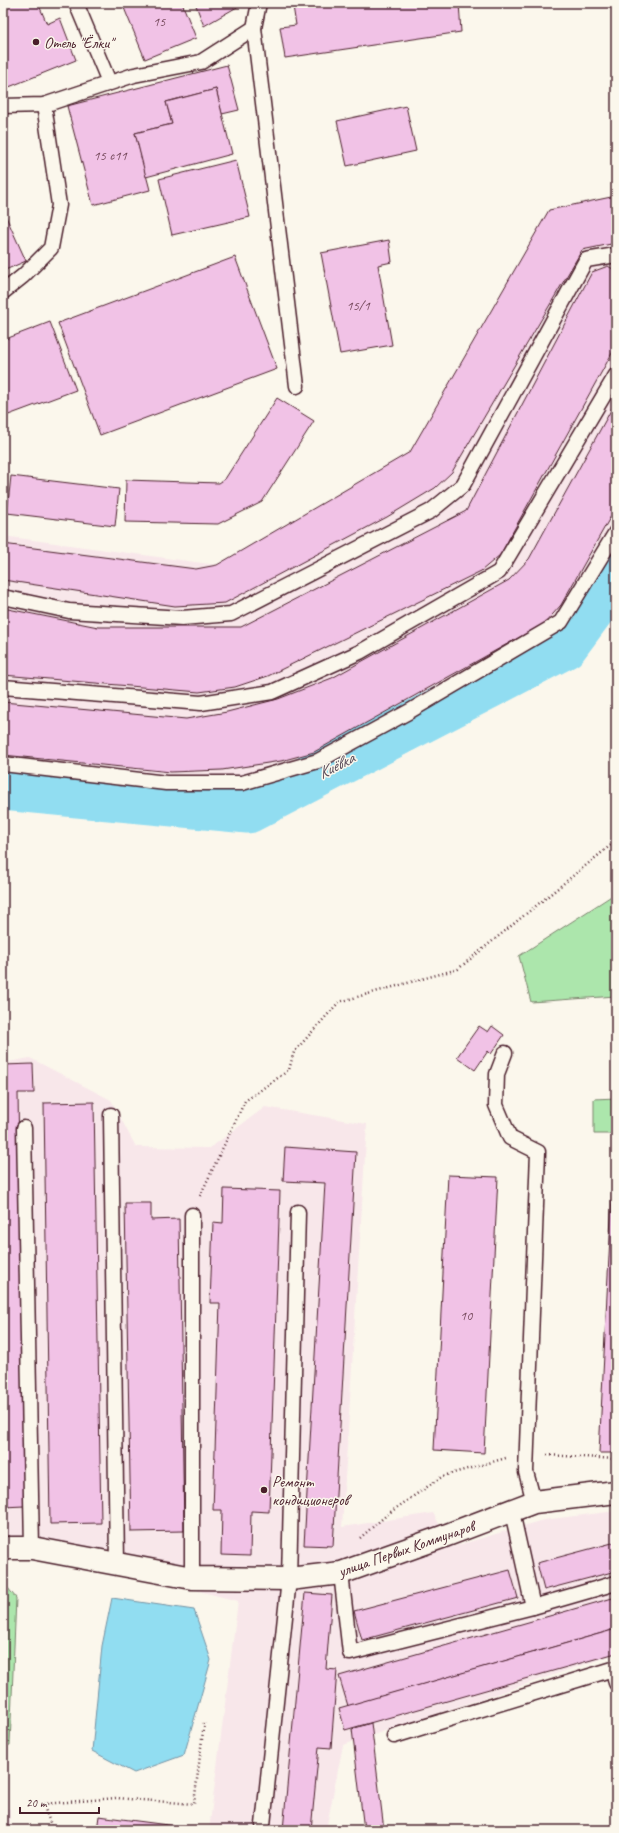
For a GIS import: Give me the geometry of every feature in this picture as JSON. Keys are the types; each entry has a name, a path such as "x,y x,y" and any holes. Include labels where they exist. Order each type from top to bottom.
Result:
{"street":[{"name":"улица Первых Коммунаров","path":"3,1548 32,1548 192,1578 289,1579 341,1573 512,1512 534,1502 616,1492"}],"lane":[{"path":"76,3 109,82"},
{"path":"259,3 254,28 297,386"},
{"path":"3,106 44,105 109,82 134,75 201,62 254,28"},
{"path":"3,292 23,276 51,248 59,205 44,105"},
{"path":"3,597 69,611 182,618 231,614 431,511 463,485 586,260 616,255"},
{"path":"3,687 201,702 272,692 360,652 499,572 616,375"},
{"path":"3,764 166,783 181,783 242,782 318,761 410,711 561,622 616,532"},
{"path":"505,1054 497,1074 496,1105 510,1138 538,1152 526,1472 534,1502"},
{"path":"111,1115 117,1565"},
{"path":"24,1128 32,1548"},
{"path":"263,1825 289,1579 298,1212"},
{"path":"192,1215 192,1578"},
{"path":"512,1512 534,1607"},
{"path":"341,1573 350,1654 534,1607 616,1583"},
{"path":"394,1736 613,1669 616,1683"}],"path":[{"path":"192,1215 245,1101 289,1070 294,1052 339,1002 458,969 616,841"},
{"path":"355,1543 389,1513 444,1476 498,1459 527,1456 551,1454 616,1459"},
{"path":"53,1830 43,1804 116,1798 194,1804 204,1723"}],"shaded area":[{"path":"616,196 616,552 562,634 259,815 162,814 3,794 3,536 217,565 410,452 549,210"},
{"path":"30,1058 111,1100 136,1147 210,1148 265,1107 367,1124 342,1527 433,1513 452,1547 543,1520 616,1511 616,1654 343,1745 326,1830 209,1830 238,1601 3,1541 3,1063"},
{"path":"3,1808 10,1809 10,1830 3,1830"}],"green space":[{"path":"616,893 616,996 531,1002 519,956"},
{"path":"616,1098 616,1134 594,1134 594,1099"},
{"path":"3,1582 16,1598 10,1745 3,1746"}],"water":[{"path":"112,1598 194,1610 211,1660 184,1755 134,1773 92,1751 102,1646"}],"building":[{"name":"Отель \"Ёлки\"","path":"3,3 38,3 47,24 60,18 76,60 9,87 3,73"},
{"name":"Отель \"Ёлки\"","path":"122,3 182,3 196,38 145,59"},
{"path":"195,3 244,3 204,26"},
{"path":"311,3 459,3 461,32 285,58 280,27 296,25 293,6"},
{"path":"227,65 239,110 222,114 216,89 166,102 172,124 135,133 150,190 93,205 67,106"},
{"path":"216,89 232,154 146,177 135,133 172,124 166,102"},
{"path":"406,106 416,151 347,166 337,121"},
{"path":"236,160 250,217 172,235 159,179"},
{"path":"616,196 616,243 582,250 452,472 435,488 387,517 225,603 175,606 3,580 3,544 196,569 217,565 410,452 549,210"},
{"path":"3,210 26,261 3,271"},
{"path":"389,240 392,262 378,265 392,345 340,354 321,253"},
{"path":"235,257 277,369 100,435 58,323"},
{"path":"608,266 616,271 616,346 500,555 481,571 268,676 235,687 199,692 3,675 3,608 98,627 241,627 466,511 592,272"},
{"path":"50,322 76,390 3,417 3,340"},
{"path":"277,398 314,421 262,502 218,524 125,522 126,480 219,483 225,479"},
{"path":"616,401 616,507 561,605 545,623 314,752 281,761 222,770 171,772 3,755 3,702 186,719 227,712 278,699 332,678 509,580 529,559"},
{"path":"11,476 119,489 115,526 7,513"},
{"path":"479,1026 488,1032 492,1026 504,1035 491,1054 488,1051 475,1070 457,1057"},
{"path":"33,1064 34,1093 18,1093 24,1506 3,1507 3,1065"},
{"path":"94,1102 101,1523 50,1524 44,1103"},
{"path":"285,1147 356,1152 333,1546 304,1545 325,1183 283,1181"},
{"path":"448,1175 498,1177 484,1453 434,1450"},
{"path":"613,1177 616,1177 616,1453 599,1453"},
{"path":"224,1189 280,1191 269,1512 251,1511 250,1556 221,1555 222,1510 213,1510 220,1303 210,1303 213,1222 223,1223"},
{"path":"125,1203 151,1203 151,1220 179,1219 184,1531 131,1532"},
{"path":"616,1542 616,1571 544,1590 537,1563"},
{"path":"510,1570 518,1598 362,1640 354,1611"},
{"path":"305,1593 332,1595 326,1669 337,1670 331,1748 319,1747 311,1830 283,1830"},
{"path":"616,1597 616,1629 348,1706 339,1676"},
{"path":"616,1629 616,1653 345,1730 339,1708"},
{"path":"371,1723 384,1830 364,1830 352,1729"},
{"path":"99,1816 206,1830 97,1830"}],"waterway":[{"name":"Киёвка","path":"3,787 248,810 564,646 616,576"}],"place":[{"name":"Отель \"Ёлки\"","path":"36,42"},
{"name":"Ремонт кондиционеров","path":"264,1490"}]}
